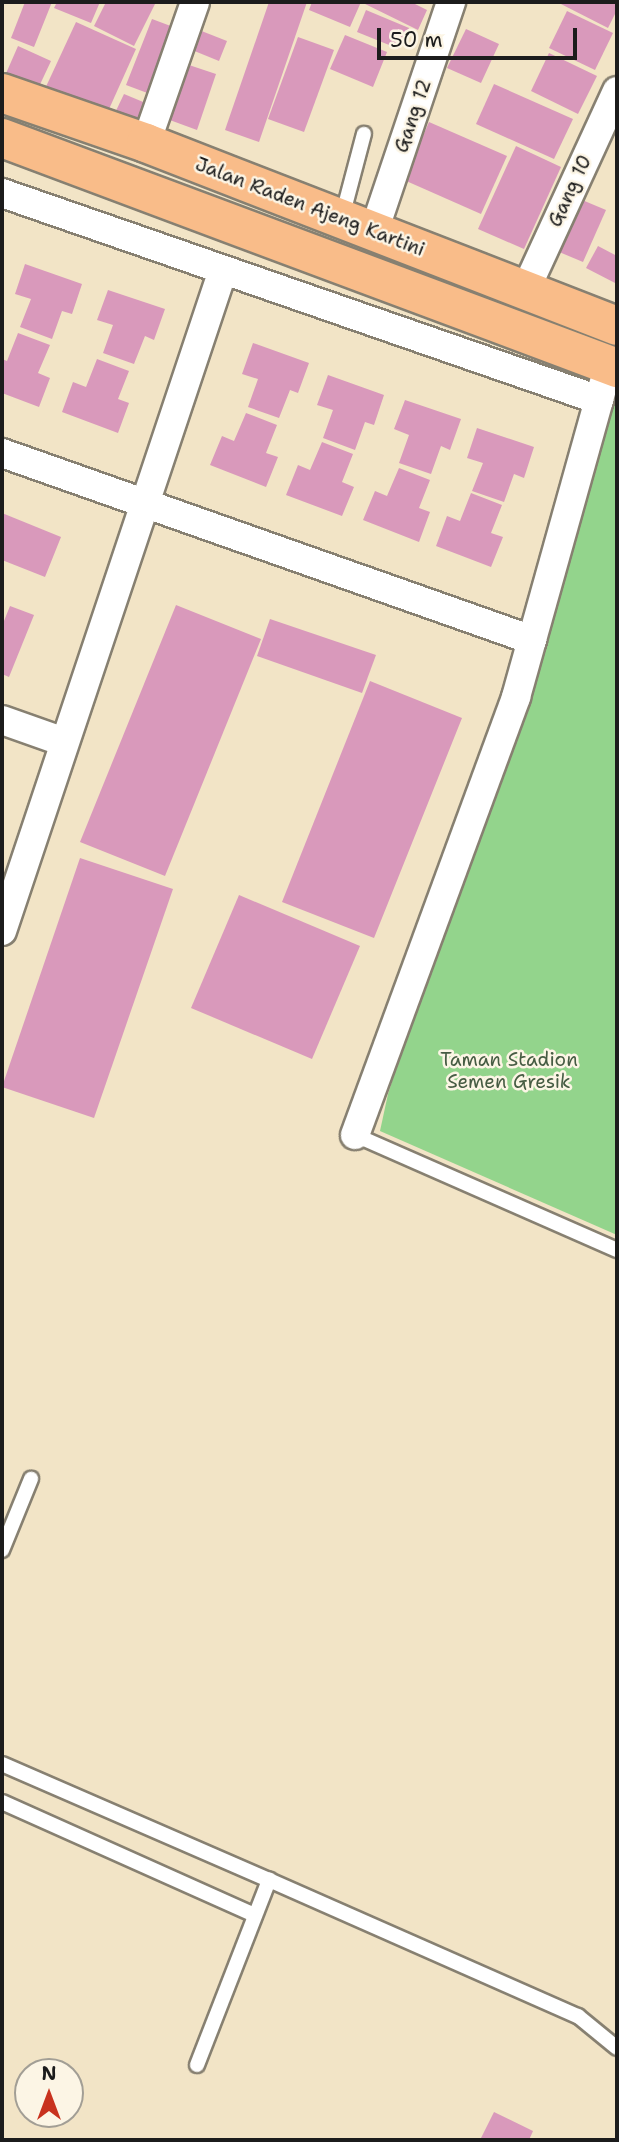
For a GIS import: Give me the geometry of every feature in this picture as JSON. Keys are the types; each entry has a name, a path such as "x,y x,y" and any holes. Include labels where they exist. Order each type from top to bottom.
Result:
{"highway":[{"name":"Jalan Raden Ajeng Kartini","path":"2,93 146,143 617,326"},
{"path":"2,138 608,378"}],"street":[{"path":"146,143 195,2"},
{"name":"Gang 12","path":"358,225 451,2"},
{"name":"Gang 10","path":"525,291 617,91"},
{"path":"2,193 223,270 608,378 516,697 355,1135"},
{"path":"2,930 142,502 223,270"},
{"path":"2,453 532,640"},
{"path":"2,720 64,742"}],"lane":[{"path":"358,225 364,134"},
{"path":"355,1135 617,1250"},
{"path":"2,1550 31,1479"},
{"path":"2,1764 578,2016 617,2048"},
{"path":"2,1802 256,1915"},
{"path":"197,2066 270,1880"}],"green space":[{"name":"Taman Stadion Semen Gresik","path":"617,381 617,1235 380,1131 388,1094"}],"building":[{"path":"25,2 52,2 34,47 11,38"},
{"path":"57,2 100,2 91,23 54,8"},
{"path":"106,2 156,2 134,46 94,26"},
{"path":"269,2 307,2 259,142 225,130"},
{"path":"312,2 361,2 350,27 309,10"},
{"path":"361,2 411,2 427,10 418,30"},
{"path":"557,2 617,2 617,10 608,28"},
{"path":"366,10 409,28 399,49 357,32"},
{"path":"567,11 613,33 595,70 549,48"},
{"path":"152,19 176,28 150,94 126,85"},
{"path":"76,22 136,49 105,118 44,91"},
{"path":"466,29 499,44 481,83 447,68"},
{"path":"199,30 227,41 219,61 192,50"},
{"path":"345,35 387,52 373,87 330,69"},
{"path":"298,37 334,50 304,132 268,119"},
{"path":"18,46 51,61 36,93 4,78"},
{"path":"549,53 597,76 578,114 531,91"},
{"path":"186,64 216,74 197,130 167,119"},
{"path":"494,84 573,119 554,159 476,124"},
{"path":"124,94 148,104 138,128 113,117"},
{"path":"429,122 507,156 481,214 404,180"},
{"path":"516,146 561,167 524,249 478,229"},
{"path":"575,197 606,210 583,262 552,249"},
{"path":"598,246 617,256 617,284 586,268"},
{"path":"25,264 82,284 72,314 62,311 52,339 20,327 31,299 15,294"},
{"path":"108,290 165,309 154,340 145,336 134,364 103,353 113,325 97,320"},
{"path":"18,333 50,345 38,373 50,378 39,407 2,393 2,359 7,361"},
{"path":"253,343 309,363 298,393 290,390 279,418 248,407 258,379 242,374"},
{"path":"97,359 129,371 118,399 129,403 118,433 62,412 73,382 86,387"},
{"path":"328,375 384,395 374,425 365,422 355,450 323,438 333,410 317,405"},
{"path":"405,400 461,419 450,450 441,446 431,474 399,463 409,435 394,429"},
{"path":"246,413 277,425 266,453 278,457 266,487 210,465 222,436 234,441"},
{"path":"477,428 534,447 524,478 514,474 504,502 472,491 483,463 467,458"},
{"path":"322,442 353,454 342,482 354,487 342,516 286,495 298,465 310,470"},
{"path":"399,468 430,480 419,508 430,512 419,542 363,520 375,491 387,496"},
{"path":"471,493 502,505 491,533 503,537 491,567 436,546 447,516 460,521"},
{"path":"2,513 61,537 45,577 2,560"},
{"path":"176,605 261,639 165,876 80,842"},
{"path":"10,606 34,615 9,677 2,674 2,626"},
{"path":"270,619 376,655 362,693 257,656"},
{"path":"370,681 462,718 374,938 282,902"},
{"path":"80,858 173,889 94,1118 2,1087"},
{"path":"239,895 360,946 312,1059 191,1008"},
{"path":"494,2112 533,2131 529,2140 480,2140"}]}
